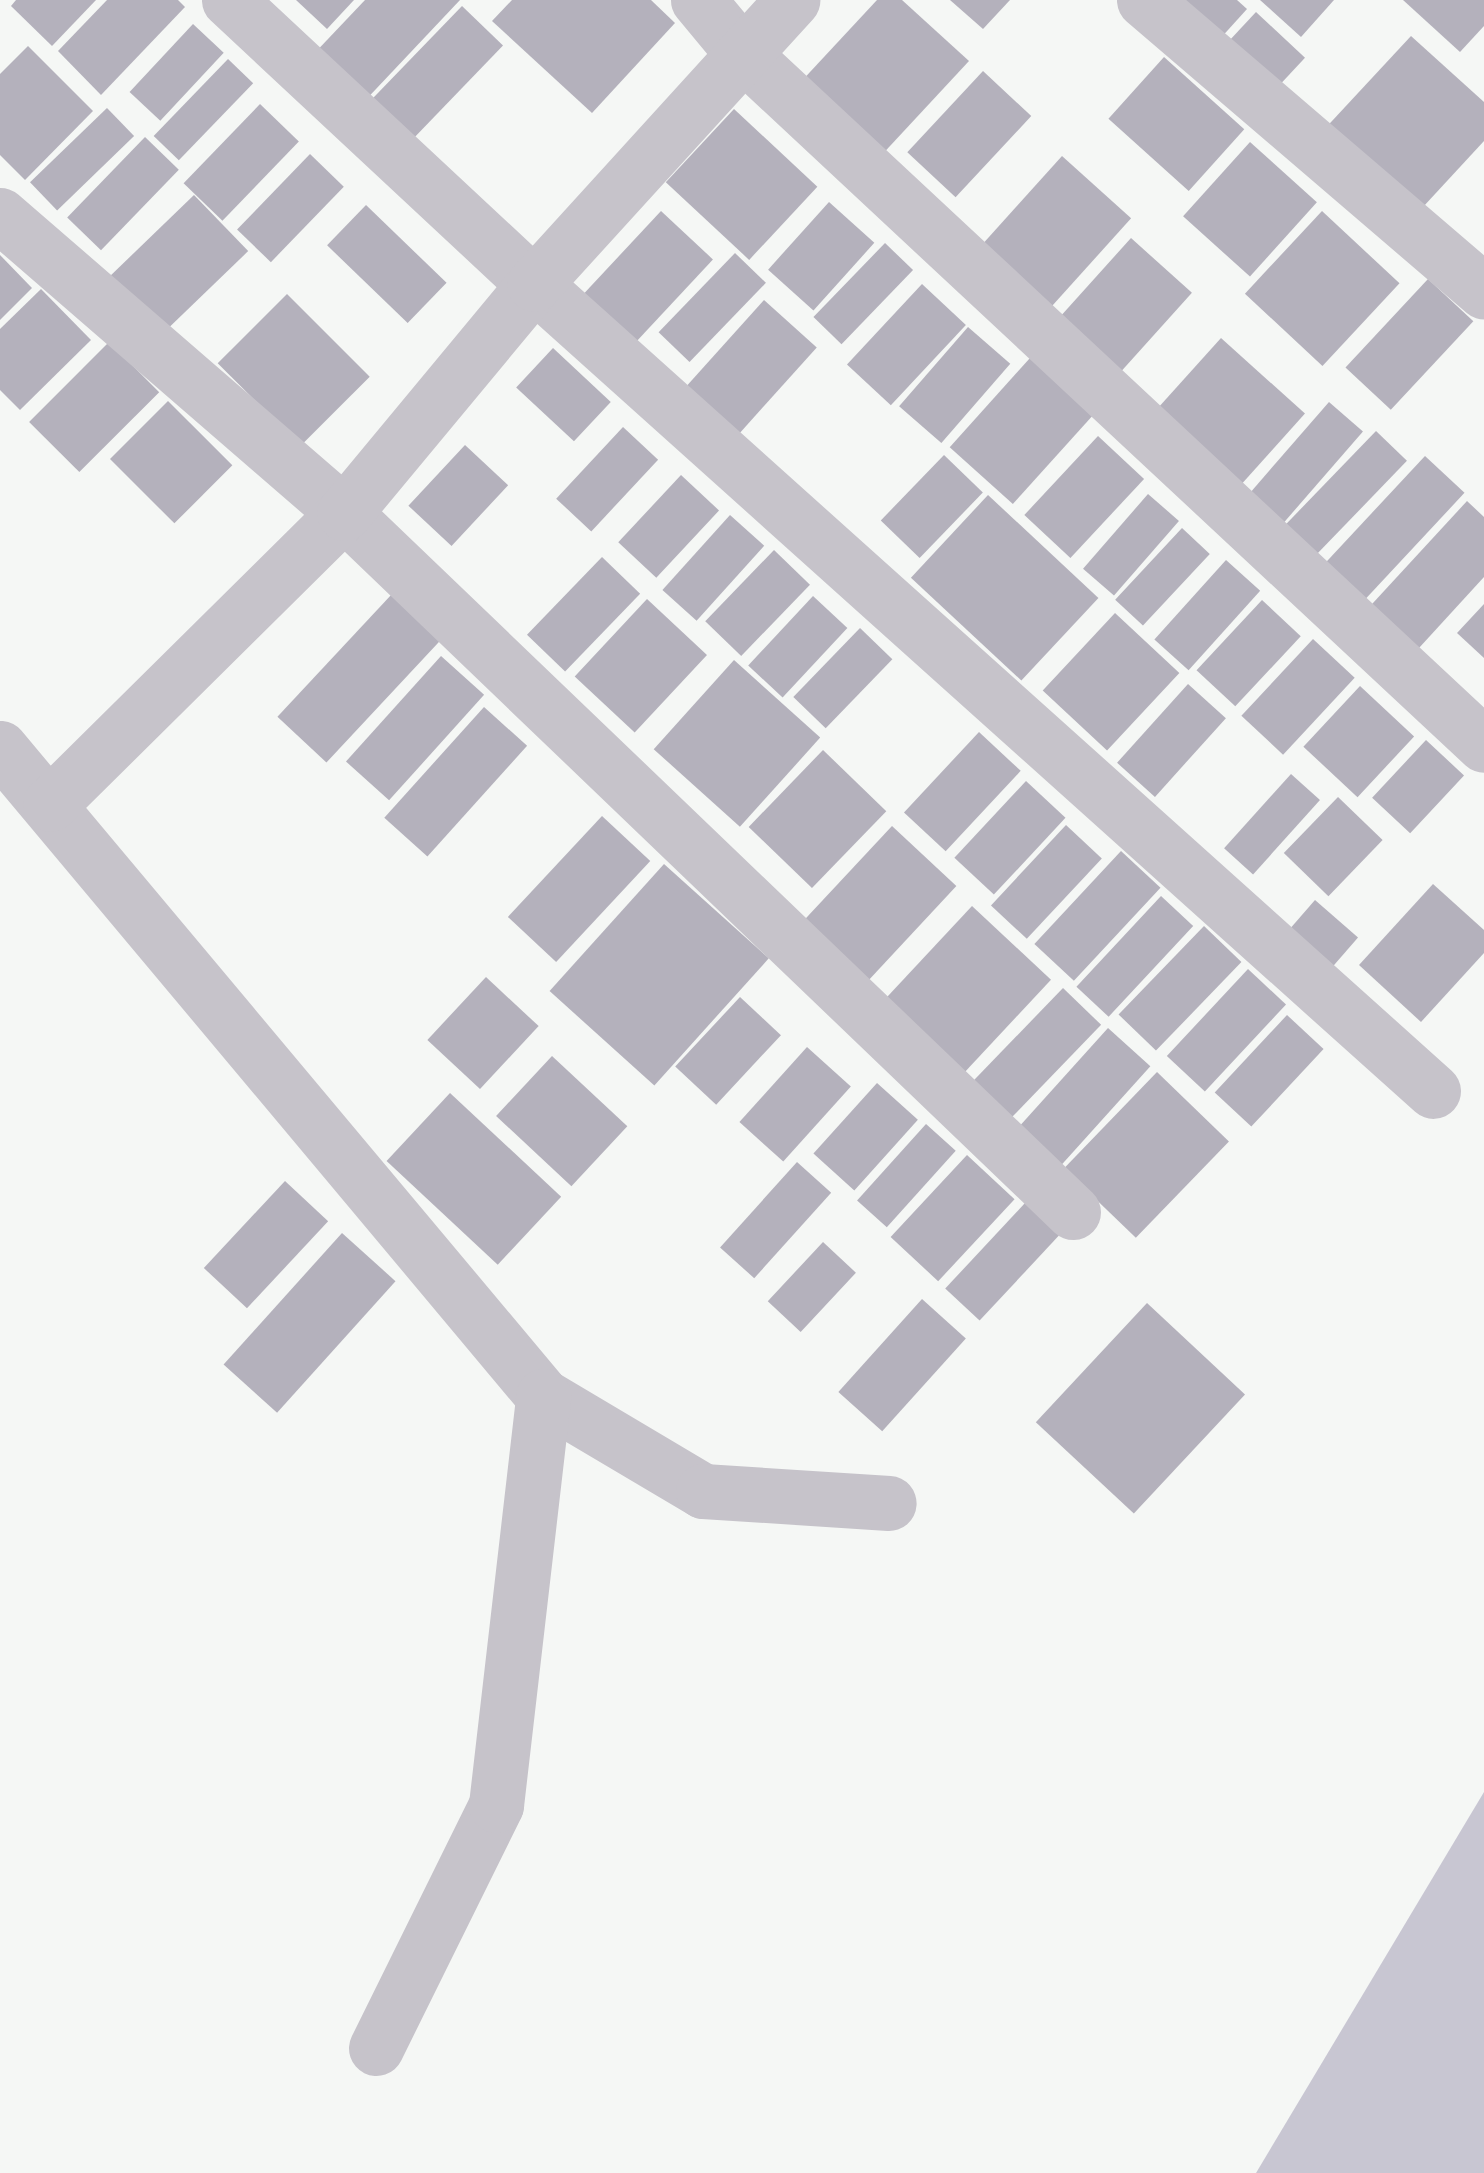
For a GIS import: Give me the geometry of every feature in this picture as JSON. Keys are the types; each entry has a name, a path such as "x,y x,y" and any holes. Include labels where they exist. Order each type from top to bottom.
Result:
{"street":[{"path":"229,0 534,284 1433,1091"},
{"path":"698,0 743,54 1484,745"},
{"path":"50,804 344,513 534,284 792,0"},
{"path":"1144,0 1484,291"},
{"path":"0,214 344,513 1072,1212"},
{"path":"0,748 543,1396 703,1491 889,1503"},
{"path":"376,2048 496,1804 543,1396"}],"shaded area":[{"path":"1484,1792 1484,2173 1256,2173"}],"building":[{"path":"16,0 96,0 52,46 11,6"},
{"path":"107,0 178,0 185,7 101,95 58,51"},
{"path":"296,0 354,0 327,29"},
{"path":"365,0 460,0 359,107 309,59"},
{"path":"512,0 651,0 675,23 592,113 492,21"},
{"path":"877,0 902,0 969,61 877,160 797,86"},
{"path":"950,0 1010,0 983,29"},
{"path":"1174,0 1237,0 1247,9 1218,41"},
{"path":"1260,0 1334,0 1301,37"},
{"path":"1403,0 1484,0 1484,26 1460,52"},
{"path":"462,6 503,46 408,144 367,105"},
{"path":"1256,12 1305,58 1278,87 1229,41"},
{"path":"193,24 224,53 160,121 130,92"},
{"path":"1411,36 1484,102 1484,141 1411,220 1319,135"},
{"path":"28,46 93,111 25,180 0,155 0,74"},
{"path":"1164,57 1244,129 1189,191 1108,119"},
{"path":"228,59 253,83 179,160 154,136"},
{"path":"983,71 1031,116 956,197 907,152"},
{"path":"260,104 299,142 222,221 184,183"},
{"path":"107,108 134,136 57,210 30,182"},
{"path":"734,109 817,187 749,260 666,182"},
{"path":"145,137 179,170 101,250 67,218"},
{"path":"1250,142 1317,202 1250,277 1183,216"},
{"path":"310,154 344,187 271,262 237,230"},
{"path":"1062,156 1131,218 1043,316 974,253"},
{"path":"194,195 248,251 160,336 106,280"},
{"path":"829,202 874,243 813,310 768,270"},
{"path":"366,205 447,283 408,323 327,245"},
{"path":"661,211 713,259 624,355 572,307"},
{"path":"1322,211 1400,283 1322,366 1245,294"},
{"path":"1131,238 1192,293 1115,378 1054,323"},
{"path":"885,243 913,270 842,344 813,317"},
{"path":"735,253 766,283 690,362 659,332"},
{"path":"0,255 32,288 0,320"},
{"path":"1428,279 1473,321 1391,410 1345,367"},
{"path":"922,284 966,325 891,405 847,364"},
{"path":"41,289 91,340 20,410 0,390 0,329"},
{"path":"287,294 370,377 300,446 218,363"},
{"path":"764,300 817,348 733,440 680,393"},
{"path":"968,327 1010,364 941,443 899,406"},
{"path":"1221,338 1305,414 1235,492 1151,416"},
{"path":"109,342 159,392 79,472 29,422"},
{"path":"553,348 611,402 574,441 516,387"},
{"path":"1030,358 1093,415 1013,504 950,447"},
{"path":"168,401 232,465 174,523 110,459"},
{"path":"1329,402 1363,432 1275,533 1241,503"},
{"path":"623,427 658,460 591,531 556,499"},
{"path":"1376,431 1407,461 1310,562 1279,532"},
{"path":"1098,436 1144,479 1070,558 1024,515"},
{"path":"465,445 508,485 452,546 408,506"},
{"path":"944,455 983,493 920,558 881,520"},
{"path":"1425,456 1464,493 1353,613 1313,576"},
{"path":"681,475 719,510 656,578 618,542"},
{"path":"1148,494 1179,521 1114,596 1083,569"},
{"path":"988,495 1098,598 1021,681 911,578"},
{"path":"1467,501 1484,517 1484,577 1408,660 1361,616"},
{"path":"730,515 764,546 697,621 662,590"},
{"path":"1182,528 1210,554 1143,626 1115,600"},
{"path":"774,550 810,585 741,656 705,621"},
{"path":"602,557 640,594 565,672 527,635"},
{"path":"1226,560 1260,591 1189,670 1154,640"},
{"path":"392,594 441,640 326,763 277,717"},
{"path":"813,596 847,628 783,698 748,665"},
{"path":"647,599 707,655 635,732 575,677"},
{"path":"1262,600 1301,636 1235,706 1197,670"},
{"path":"1484,604 1484,658 1457,633"},
{"path":"1115,613 1179,673 1107,751 1043,691"},
{"path":"860,628 892,659 826,728 793,697"},
{"path":"1313,639 1355,678 1283,755 1241,716"},
{"path":"441,656 484,695 389,800 346,762"},
{"path":"734,660 820,738 740,827 654,749"},
{"path":"1188,684 1226,718 1155,797 1117,763"},
{"path":"1360,686 1414,736 1358,797 1303,747"},
{"path":"484,707 527,746 427,857 384,818"},
{"path":"979,732 1021,771 946,851 904,812"},
{"path":"1426,740 1464,775 1410,833 1372,798"},
{"path":"823,750 886,811 812,888 749,827"},
{"path":"1291,774 1320,800 1253,874 1224,848"},
{"path":"1026,781 1065,818 994,895 954,858"},
{"path":"1338,797 1383,840 1328,896 1284,853"},
{"path":"602,816 650,861 556,962 508,917"},
{"path":"1066,825 1102,858 1027,939 991,905"},
{"path":"892,826 956,886 869,980 805,920"},
{"path":"1121,851 1160,888 1074,981 1034,944"},
{"path":"664,864 769,958 654,1085 550,991"},
{"path":"1433,884 1484,930 1484,953 1421,1022 1359,965"},
{"path":"1161,896 1193,926 1109,1017 1076,987"},
{"path":"1315,900 1358,937 1323,977 1280,940"},
{"path":"972,906 1051,980 963,1074 884,1000"},
{"path":"1204,926 1241,962 1156,1051 1119,1014"},
{"path":"1248,969 1286,1004 1205,1091 1167,1056"},
{"path":"486,977 539,1026 480,1089 427,1040"},
{"path":"1063,988 1101,1025 1012,1118 973,1081"},
{"path":"740,997 781,1035 716,1105 675,1066"},
{"path":"1287,1015 1324,1049 1251,1127 1215,1093"},
{"path":"1108,1028 1150,1066 1061,1166 1018,1128"},
{"path":"807,1047 851,1086 783,1162 739,1122"},
{"path":"552,1056 627,1126 571,1186 496,1116"},
{"path":"1157,1072 1229,1141 1136,1238 1064,1168"},
{"path":"877,1083 918,1120 854,1190 813,1154"},
{"path":"450,1093 561,1197 498,1265 387,1161"},
{"path":"926,1124 956,1151 887,1227 857,1201"},
{"path":"967,1155 1015,1199 938,1281 891,1237"},
{"path":"797,1162 831,1193 754,1278 720,1247"},
{"path":"285,1181 328,1221 247,1308 204,1268"},
{"path":"1025,1203 1059,1235 980,1321 945,1289"},
{"path":"342,1233 396,1281 277,1413 224,1365"},
{"path":"823,1242 856,1273 801,1332 768,1301"},
{"path":"922,1299 966,1338 882,1431 838,1392"},
{"path":"1147,1303 1245,1394 1134,1514 1036,1422"}]}
